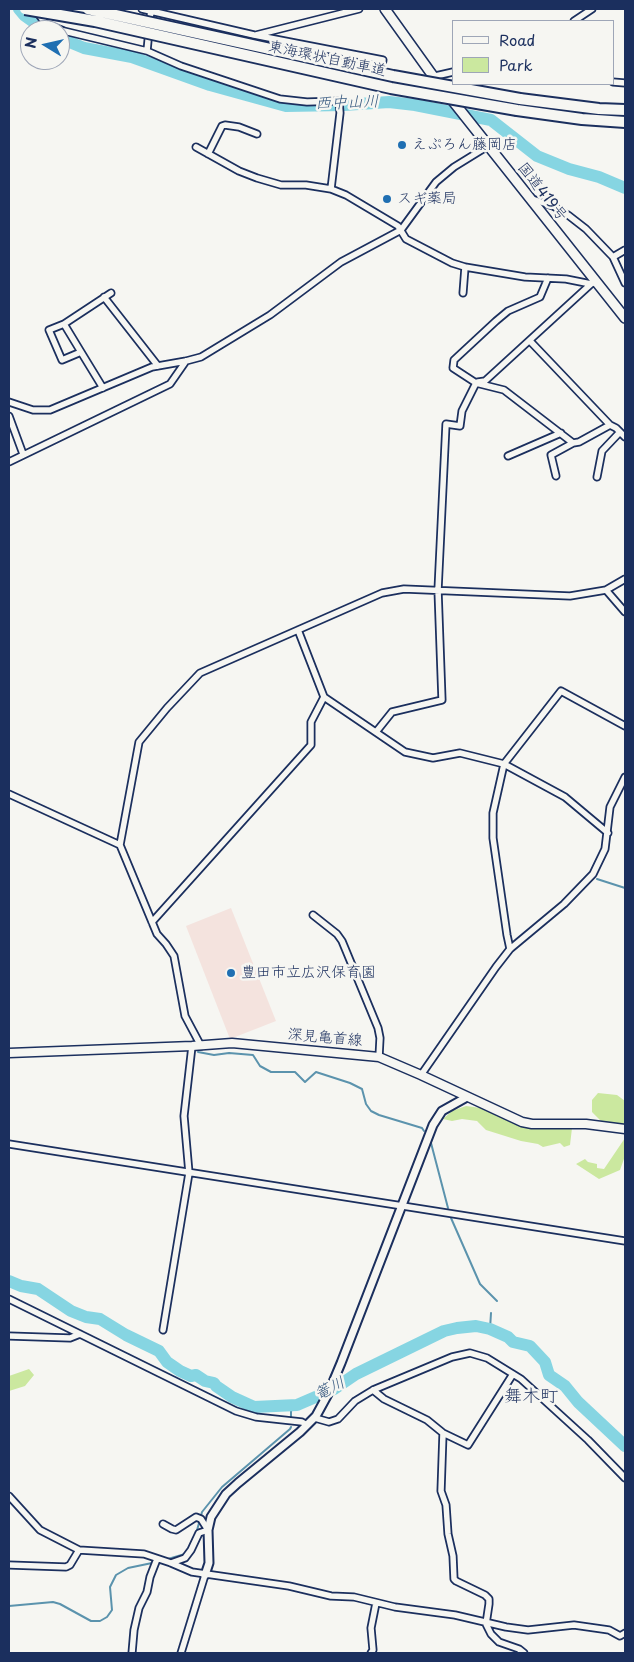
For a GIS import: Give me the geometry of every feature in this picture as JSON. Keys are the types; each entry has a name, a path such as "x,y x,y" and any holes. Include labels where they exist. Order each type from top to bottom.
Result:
{"highway":[{"name":"東海環状自動車道","path":"25,9 94,22 391,88 517,110 582,119 625,122"},
{"name":"東海環状自動車道","path":"88,9 384,74 520,99 599,109 625,110"},
{"name":"国道419号","path":"385,9 433,76 531,199 593,283 625,318"}],"main road":[{"name":"深見亀首線","path":"9,1052 201,1046 232,1043 379,1057 522,1122 532,1124 586,1124 625,1129"}],"street":[{"path":"34,9 46,24 64,32 147,51 181,66 280,99 307,102 339,101 340,113 331,189"},
{"path":"142,9 254,35 383,60 379,84 411,90 433,76 452,72"},
{"path":"254,35 359,9"},
{"path":"576,20 592,9"},
{"path":"147,51 152,10"},
{"path":"208,154 222,126 239,127 257,134"},
{"path":"9,402 33,410 50,410 152,367 186,361 201,356 270,315 341,262 400,230 436,182 454,167 488,146"},
{"path":"196,147 257,178 281,185 306,185 331,189 363,204 398,226 406,239 452,263 465,267 526,277 566,279 593,283"},
{"path":"531,199 553,206 568,214 586,229 613,257 625,283"},
{"path":"613,257 625,250"},
{"path":"463,293 465,267"},
{"path":"548,278 540,297 508,311 454,360 453,368 476,383 504,390 573,443"},
{"path":"476,383 486,381 593,283"},
{"path":"81,352 62,360 49,330 64,324 111,292"},
{"path":"104,297 158,366"},
{"path":"64,324 103,388"},
{"path":"530,341 610,425 625,437"},
{"path":"9,462 170,384 186,361"},
{"path":"376,732 392,712 442,700 438,590 446,424 460,426 462,411 476,383"},
{"path":"9,416 23,454"},
{"path":"556,476 551,455 610,425"},
{"path":"597,477 602,451 620,432"},
{"path":"508,456 561,433"},
{"path":"201,1046 185,1016 174,956 157,934 120,845 139,742 167,708 200,673 382,593 404,589 570,596 606,590 625,579"},
{"path":"606,590 625,612"},
{"path":"298,630 324,697 405,752 433,758 460,753 504,764 564,797 608,833"},
{"path":"510,949 493,838 493,813 504,764 561,691 625,726"},
{"path":"152,922 311,745 311,722 324,697"},
{"path":"421,1075 510,949 564,904 593,874 605,850 610,807 625,776"},
{"path":"9,794 120,845"},
{"path":"313,915 337,934 342,941 378,1028 380,1038 379,1057"},
{"path":"164,1330 189,1173 184,1116 192,1046"},
{"path":"182,1653 208,1563 208,1530 211,1517 226,1494 316,1417 341,1363 438,1116 449,1106 467,1096"},
{"path":"9,1144 625,1241"},
{"path":"9,1299 236,1411 256,1417 302,1422 307,1425"},
{"path":"9,1336 21,1338 70,1338 80,1334"},
{"path":"316,1417 330,1422 338,1420 355,1401 373,1390 462,1354 470,1353 487,1358 520,1379 588,1440 625,1478"},
{"path":"373,1390 384,1399 427,1420 443,1433 468,1445 513,1374"},
{"path":"443,1433 441,1491 446,1505 448,1534 454,1556 454,1579 489,1599 486,1624 491,1634 499,1642 519,1649 524,1653"},
{"path":"9,1496 40,1530 80,1550 144,1554 205,1575 213,1574 279,1584 331,1596 354,1597 376,1603 455,1615 486,1624 528,1630 574,1625 608,1630 620,1636 625,1633"},
{"path":"163,1524 172,1530 176,1530 193,1519 201,1519 208,1530"},
{"path":"171,1563 185,1558 199,1533 208,1530"},
{"path":"9,1565 66,1567 70,1565 80,1550"},
{"path":"132,1653 134,1630 139,1608 147,1592 150,1576 157,1559"},
{"path":"371,1653 373,1650 371,1628 376,1603"}],"shaded area":[{"name":"豊田市立広沢保育園","path":"231,908 276,1021 230,1039 186,926"}],"green space":[{"path":"598,1093 617,1095 625,1101 625,1127 604,1124 592,1112 592,1100"},
{"path":"466,1106 481,1108 518,1125 535,1128 572,1128 570,1145 564,1147 560,1143 543,1147 486,1130 477,1121 443,1119 452,1111"},
{"path":"625,1138 625,1156 620,1170 599,1179 576,1164 585,1159 588,1162 597,1164 597,1168 604,1169"},
{"path":"29,1369 34,1375 25,1386 9,1391 9,1376"}],"waterway":[{"name":"西中山川","path":"19,9 31,20"},
{"name":"西中山川","path":"70,42 84,48 132,57 210,85 286,106 389,102 415,105 491,120 537,156 625,188"},
{"path":"597,879 625,888"},
{"path":"198,1052 214,1055 229,1053 253,1055 260,1066 271,1072 295,1072 305,1082 316,1072 350,1083 362,1089 366,1104 371,1111 422,1128 424,1131"},
{"path":"431,1143 448,1208"},
{"path":"451,1218 480,1284 497,1301"},
{"name":"篭川","path":"9,1281 21,1286 38,1289 71,1311 86,1317 100,1319 126,1335 159,1351 167,1362 180,1371 191,1376 196,1375 205,1381 214,1383 232,1397 254,1407 297,1405 334,1389 356,1374 444,1331 476,1326 490,1329 508,1337 513,1342 530,1346 545,1362 549,1375 565,1386 578,1402 625,1446"},
{"path":"490,1329 491,1313"},
{"path":"291,1417 291,1411 297,1405"},
{"path":"196,1534 202,1512 222,1487 291,1427"},
{"path":"168,1559 185,1554"},
{"path":"9,1606 53,1602 91,1621 100,1621 107,1617 112,1610 110,1587 116,1575 128,1568 152,1563"}],"place":[{"name":"えぷろん藤岡店","path":"402,145"},
{"name":"スギ薬局","path":"387,199"},
{"name":"豊田市立広沢保育園","path":"231,973"}],"district":[{"name":"舞木町","path":"531,1397"}]}
